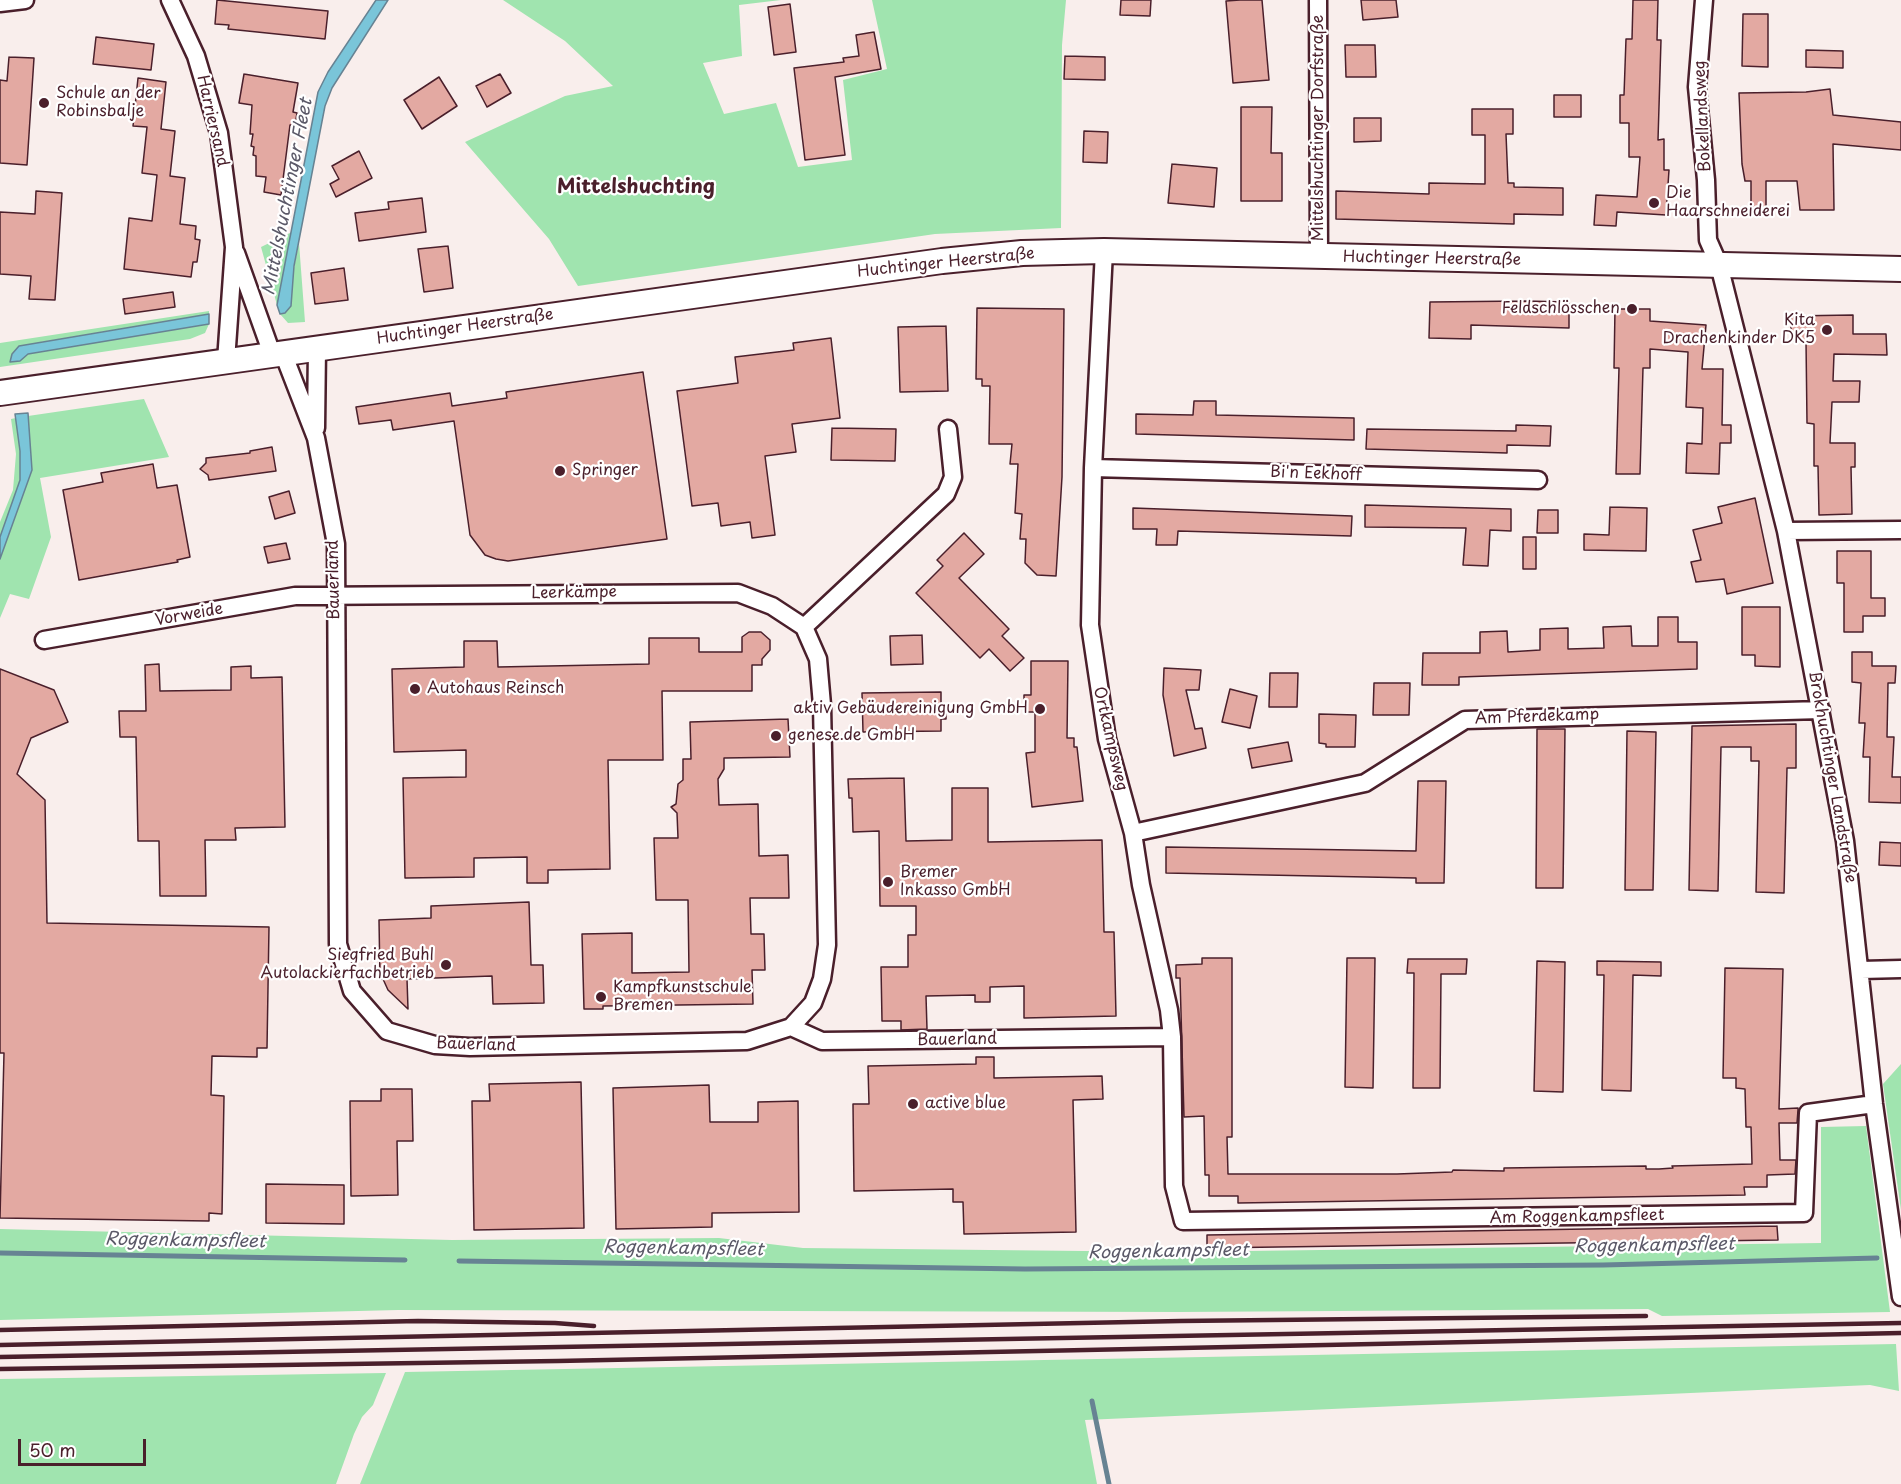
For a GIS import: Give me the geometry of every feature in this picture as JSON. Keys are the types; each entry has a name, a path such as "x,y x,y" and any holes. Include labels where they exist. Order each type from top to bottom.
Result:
{"main road":[{"name":"Huchtinger Heerstraße","path":"0,393 942,261 1022,253 1104,251 1901,269"}],"street":[{"path":"0,3 25,0"},
{"name":"Harriersand","path":"170,0 196,56 219,133 234,247 226,361"},
{"name":"Mittelshuchtinger Dorfstraße","path":"1318,0 1319,256"},
{"name":"Bokellandsweg","path":"1704,0 1697,87 1706,180 1708,240 1719,265"},
{"name":"Harriersand","path":"234,247 278,354"},
{"name":"Ortkampsweg","path":"1104,251 1093,468 1089,624 1107,739 1133,833 1141,885 1172,1037 1174,1186 1183,1221"},
{"name":"Brokhuchtinger Landstraße","path":"1719,265 1786,531 1845,841 1874,1104 1901,1297"},
{"name":"Bauerland","path":"318,348 316,438 336,544 334,596 338,944 352,991 387,1031 435,1046 470,1047 747,1041 791,1027 822,1041 1172,1037"},
{"name":"Bauerland","path":"278,354 316,438"},
{"path":"791,1027 813,1004 822,978 827,945 822,705 818,659 804,627 946,494 952,477 948,429"},
{"name":"Bi'n Eekhoff","path":"1093,468 1538,480"},
{"path":"1786,531 1901,530"},
{"name":"Leerkämpe","path":"334,596 738,592 772,606 804,627"},
{"name":"Vorweide","path":"44,640 295,596 334,596"},
{"name":"Am Pferdekamp","path":"1133,833 1365,783 1465,720 1821,710"},
{"path":"1861,970 1901,969"},
{"name":"Am Roggenkampsfleet","path":"1183,1221 1804,1213 1808,1113 1874,1104"}],"green space":[{"path":"503,0 781,0 739,5 742,56 703,63 724,114 776,103 798,167 852,160 843,80 887,69 872,0 1066,0 1062,45 1061,228 935,234 578,286 549,239 465,142 565,96 613,86 565,41"},
{"path":"292,232 279,300 277,305 261,247"},
{"path":"299,243 305,322 288,323 280,314 285,313"},
{"path":"209,311 209,314 41,342 20,361 28,354 209,324 205,333 190,339 0,367 0,343"},
{"path":"144,399 169,457 40,478 51,537 29,599 10,594 0,618 0,559 32,470 28,416"},
{"path":"16,418 20,451 20,480 0,537 0,522 13,490 16,454 11,419"},
{"path":"1901,1064 1901,1210 1883,1084"},
{"path":"1866,1126 1890,1312 1662,1316 1648,1309 1179,1312 398,1310 0,1320 0,1229 452,1240 719,1238 803,1248 1177,1252 1821,1243 1821,1127"},
{"path":"1896,1344 1899,1391 1870,1385 1085,1420 1097,1484 360,1484 405,1372"},
{"path":"386,1373 373,1405 362,1417 354,1434 336,1484 0,1484 0,1379"}],"water":[{"path":"376,0 388,0 332,88 325,106 294,266 291,306 285,313 280,314 277,305 318,92 328,72"},
{"path":"209,314 209,324 28,354 20,361 10,362 12,354 19,346"},
{"path":"28,413 32,470 0,559 0,537 20,480 20,451 15,414"}],"building":[{"path":"217,0 328,11 325,39 228,29 229,25 215,24"},
{"path":"1121,0 1151,0 1150,16 1120,15"},
{"path":"1262,0 1269,80 1233,83 1226,1"},
{"path":"1361,0 1396,0 1398,17 1363,20"},
{"path":"1633,0 1658,0 1657,40 1661,40 1658,140 1664,139 1664,170 1669,170 1666,215 1617,212 1616,226 1594,225 1596,195 1637,197 1640,157 1629,157 1629,123 1620,123 1620,95 1624,95 1626,39 1632,39"},
{"path":"790,4 796,52 774,55 768,7"},
{"path":"1743,14 1768,14 1768,67 1742,66"},
{"path":"874,32 881,69 835,77 845,155 805,160 794,68 844,62 843,58 859,56 856,35"},
{"path":"96,37 154,44 151,70 93,64"},
{"path":"1345,45 1375,45 1376,77 1346,77"},
{"path":"1806,50 1843,51 1843,68 1806,67"},
{"path":"1065,56 1105,57 1105,80 1064,79"},
{"path":"9,57 34,58 27,165 0,163 0,80 7,81"},
{"path":"244,74 298,83 293,112 297,113 295,125 290,125 281,195 264,192 266,177 256,176 256,156 253,155 254,147 251,146 253,134 250,134 252,105 239,103"},
{"path":"500,74 511,93 487,107 476,86"},
{"path":"439,77 457,106 422,129 404,100"},
{"path":"138,78 166,82 161,129 175,131 170,176 185,178 180,224 196,226 195,239 200,240 197,262 193,262 191,277 124,269 129,218 152,221 157,175 142,173 147,127 133,126"},
{"path":"1830,89 1833,115 1901,122 1901,150 1833,144 1834,210 1800,210 1797,181 1766,181 1766,211 1751,211 1751,181 1745,181 1742,164 1739,93 1806,92"},
{"path":"1554,95 1581,95 1581,117 1554,117"},
{"path":"1241,107 1272,107 1271,153 1282,153 1282,201 1241,201"},
{"path":"1472,109 1513,109 1513,134 1506,134 1508,183 1514,183 1514,187 1563,188 1563,215 1514,214 1514,224 1336,219 1336,191 1429,194 1429,183 1485,184 1485,135 1472,135"},
{"path":"1354,118 1381,118 1381,141 1354,142"},
{"path":"1084,131 1108,132 1107,163 1083,162"},
{"path":"359,151 372,178 336,197 330,184 339,179 332,166"},
{"path":"1172,164 1217,168 1214,207 1168,203"},
{"path":"36,191 62,193 55,300 29,299 31,276 0,274 0,212 35,214"},
{"path":"422,198 426,232 359,241 355,213 389,209 388,202"},
{"path":"448,246 453,288 424,292 418,249"},
{"path":"344,268 348,300 315,304 311,273"},
{"path":"173,292 175,307 125,314 123,299"},
{"path":"1430,302 1569,302 1569,328 1471,325 1471,339 1429,338"},
{"path":"977,308 1064,309 1062,477 1056,576 1037,575 1025,563 1026,539 1020,539 1022,514 1015,513 1018,464 1010,464 1012,444 989,444 990,386 982,386 982,379 976,379"},
{"path":"1615,309 1650,309 1650,321 1706,325 1702,369 1723,369 1722,425 1731,425 1731,443 1720,443 1719,474 1686,473 1687,443 1702,444 1703,408 1686,407 1688,352 1650,349 1650,368 1643,368 1640,474 1616,474 1619,368 1614,368"},
{"path":"1853,315 1853,334 1886,334 1887,355 1834,354 1833,381 1860,381 1859,402 1832,402 1830,443 1855,443 1855,467 1851,467 1852,514 1819,515 1818,466 1814,466 1814,424 1807,423 1806,341 1791,341 1791,316"},
{"path":"946,326 948,391 900,392 898,327"},
{"path":"831,338 840,418 792,424 796,452 765,456 775,535 752,538 750,522 721,526 718,503 692,506 677,391 738,383 735,357 794,350 793,343"},
{"path":"643,372 667,539 508,561 485,555 470,535 454,421 393,430 391,420 359,424 356,407 450,393 452,406 507,398 506,392"},
{"path":"1194,401 1216,401 1216,415 1354,418 1354,440 1136,434 1136,414 1193,415"},
{"path":"1516,425 1551,426 1550,446 1507,445 1507,453 1366,449 1367,429 1516,431"},
{"path":"832,428 896,429 895,461 831,460"},
{"path":"272,447 276,471 209,480 208,475 200,469 206,463 206,458 250,453 250,451"},
{"path":"153,464 157,488 177,485 190,557 177,560 178,562 79,580 63,490 103,482 101,473"},
{"path":"289,491 295,513 275,519 269,497"},
{"path":"1755,498 1773,583 1727,594 1724,579 1696,582 1691,562 1701,560 1693,530 1722,523 1718,507"},
{"path":"1365,505 1511,509 1511,531 1490,530 1488,566 1463,565 1466,528 1365,527"},
{"path":"1610,507 1647,508 1646,551 1584,550 1584,534 1609,535"},
{"path":"1133,508 1352,516 1351,536 1178,531 1177,545 1156,545 1157,529 1133,529"},
{"path":"1538,510 1558,510 1558,533 1537,533"},
{"path":"964,533 984,554 959,578 1009,629 1002,636 1024,658 1010,671 989,649 980,658 916,593 943,566 937,560"},
{"path":"1523,537 1536,537 1536,569 1523,569"},
{"path":"286,543 290,559 268,563 264,547"},
{"path":"1837,551 1871,551 1871,598 1885,598 1885,616 1863,616 1863,632 1844,632 1844,583 1837,583"},
{"path":"1742,607 1780,607 1780,667 1755,666 1755,655 1742,655"},
{"path":"1658,617 1678,617 1678,642 1697,642 1697,669 1459,677 1459,685 1422,685 1423,653 1480,653 1480,632 1507,631 1508,652 1540,650 1540,629 1568,628 1568,649 1604,648 1603,627 1631,626 1632,646 1658,646"},
{"path":"749,632 761,632 770,640 770,650 762,659 762,665 752,665 752,691 662,691 663,760 608,760 610,869 548,870 548,883 527,883 527,857 474,858 474,877 405,878 403,778 466,777 466,750 394,752 392,669 464,667 464,641 497,641 498,667 649,664 649,638 699,638 699,652 742,652 742,637"},
{"path":"922,635 923,664 891,665 890,636"},
{"path":"1852,652 1872,652 1872,666 1896,666 1895,683 1888,683 1887,737 1894,737 1892,777 1901,777 1901,803 1869,802 1870,757 1863,757 1865,723 1859,723 1861,683 1852,682"},
{"path":"1031,661 1068,661 1067,738 1074,738 1074,747 1077,747 1083,801 1032,807 1026,753 1035,752 1035,712 1024,712 1024,695 1031,695"},
{"path":"159,664 160,691 231,690 231,667 251,666 251,678 282,677 285,827 235,828 236,840 205,840 206,896 160,896 159,841 138,841 136,737 120,737 119,711 146,711 145,665"},
{"path":"1164,668 1201,670 1199,690 1186,690 1195,729 1202,728 1206,748 1174,756 1163,695"},
{"path":"0,669 54,690 68,722 31,738 17,774 45,800 47,923 269,927 267,1048 257,1048 257,1057 212,1056 211,1095 224,1096 222,1214 209,1213 209,1221 0,1218 4,1053 0,1053"},
{"path":"1270,673 1298,673 1297,707 1269,707"},
{"path":"1374,683 1410,683 1409,715 1373,715"},
{"path":"1230,689 1257,696 1250,728 1222,722"},
{"path":"941,692 941,705 946,705 946,719 941,719 941,731 863,732 862,693"},
{"path":"1319,714 1356,715 1355,747 1326,747 1326,744 1319,743"},
{"path":"788,719 790,757 724,758 724,769 718,779 719,805 758,804 759,856 788,855 789,898 750,898 751,934 764,934 765,970 752,970 753,1004 603,1006 603,1009 584,1009 582,934 632,933 632,973 689,972 688,900 656,900 654,838 678,838 677,813 671,807 676,804 678,784 683,780 683,759 691,759 690,722"},
{"path":"1796,724 1796,768 1787,768 1784,893 1756,892 1759,761 1751,761 1751,747 1721,747 1718,891 1689,890 1692,726"},
{"path":"1537,729 1565,729 1563,888 1536,888"},
{"path":"1627,731 1656,732 1653,890 1625,890"},
{"path":"1288,742 1292,761 1252,768 1248,749"},
{"path":"904,778 906,841 952,840 952,788 988,788 988,842 1102,840 1104,932 1114,932 1116,1016 1024,1018 1024,986 990,987 990,1002 975,1002 975,995 926,996 927,1029 901,1030 901,1021 882,1021 881,967 908,967 908,935 916,935 916,906 880,906 879,831 853,832 852,798 849,798 848,779"},
{"path":"1418,781 1446,781 1444,883 1416,883 1416,878 1166,873 1166,847 1416,851"},
{"path":"1880,842 1901,843 1901,866 1879,865"},
{"path":"529,902 531,965 543,965 544,1003 493,1004 492,976 407,979 408,1009 388,990 383,979 380,979 379,920 431,918 431,906"},
{"path":"1202,958 1232,958 1232,1137 1227,1137 1228,1174 1397,1174 1452,1172 1453,1170 1504,1171 1504,1168 1646,1166 1646,1169 1659,1169 1673,1168 1672,1166 1752,1164 1751,1127 1746,1127 1745,1089 1736,1088 1736,1078 1723,1078 1725,968 1783,969 1779,1109 1798,1108 1798,1110 1797,1123 1779,1123 1780,1160 1796,1160 1795,1174 1767,1175 1767,1187 1744,1187 1745,1195 1238,1203 1238,1196 1209,1196 1209,1175 1205,1175 1204,1116 1184,1117 1180,978 1176,978 1176,965 1202,964"},
{"path":"1347,958 1375,958 1373,1088 1345,1087"},
{"path":"1408,959 1467,959 1466,974 1441,974 1440,1088 1413,1088 1414,973 1407,973"},
{"path":"1537,961 1565,962 1563,1092 1534,1091"},
{"path":"1597,961 1661,962 1661,976 1633,975 1631,1091 1602,1090 1604,975 1597,975"},
{"path":"976,1057 994,1057 994,1078 1102,1076 1103,1099 1073,1100 1076,1232 964,1234 963,1202 953,1202 953,1189 854,1191 853,1104 869,1104 868,1066 976,1064"},
{"path":"581,1082 584,1228 474,1230 472,1101 490,1101 489,1084"},
{"path":"709,1085 710,1122 758,1122 758,1102 798,1101 799,1212 712,1213 712,1227 616,1229 613,1088"},
{"path":"381,1089 412,1089 413,1141 397,1141 398,1195 351,1196 350,1101 381,1101"},
{"path":"266,1184 344,1185 344,1224 266,1223"},
{"path":"1777,1226 1778,1240 1207,1248 1207,1235"}],"waterway":[{"name":"Roggenkampsfleet","path":"0,1253 405,1260"},
{"name":"Roggenkampsfleet","path":"459,1261 1025,1269 1603,1265 1877,1258"},
{"path":"1092,1401 1109,1484"}],"railway":[{"path":"0,1345 1180,1321 1646,1316"},
{"path":"0,1330 418,1321 555,1323 594,1326"},
{"path":"0,1357 1901,1323"},
{"path":"0,1369 558,1361 1901,1333"}],"place":[{"name":"Schule an der Robinsbalje","path":"44,103"},
{"name":"Die Haarschneiderei","path":"1654,203"},
{"name":"Feldschlösschen","path":"1632,309"},
{"name":"Kita Drachenkinder DK5","path":"1827,330"},
{"name":"Springer","path":"560,471"},
{"name":"Autohaus Reinsch","path":"415,689"},
{"name":"aktiv Gebäudereinigung GmbH","path":"1040,709"},
{"name":"genese.de GmbH","path":"776,736"},
{"name":"Bremer Inkasso GmbH","path":"888,882"},
{"name":"Siegfried Buhl Autolackierfachbetrieb","path":"446,965"},
{"name":"Kampfkunstschule Bremen","path":"601,997"},
{"name":"active blue","path":"913,1104"}],"district":[{"name":"Mittelshuchting","path":"636,187"}],"water label":[{"name":"Mittelshuchtinger Fleet","path":"288,197"}]}
